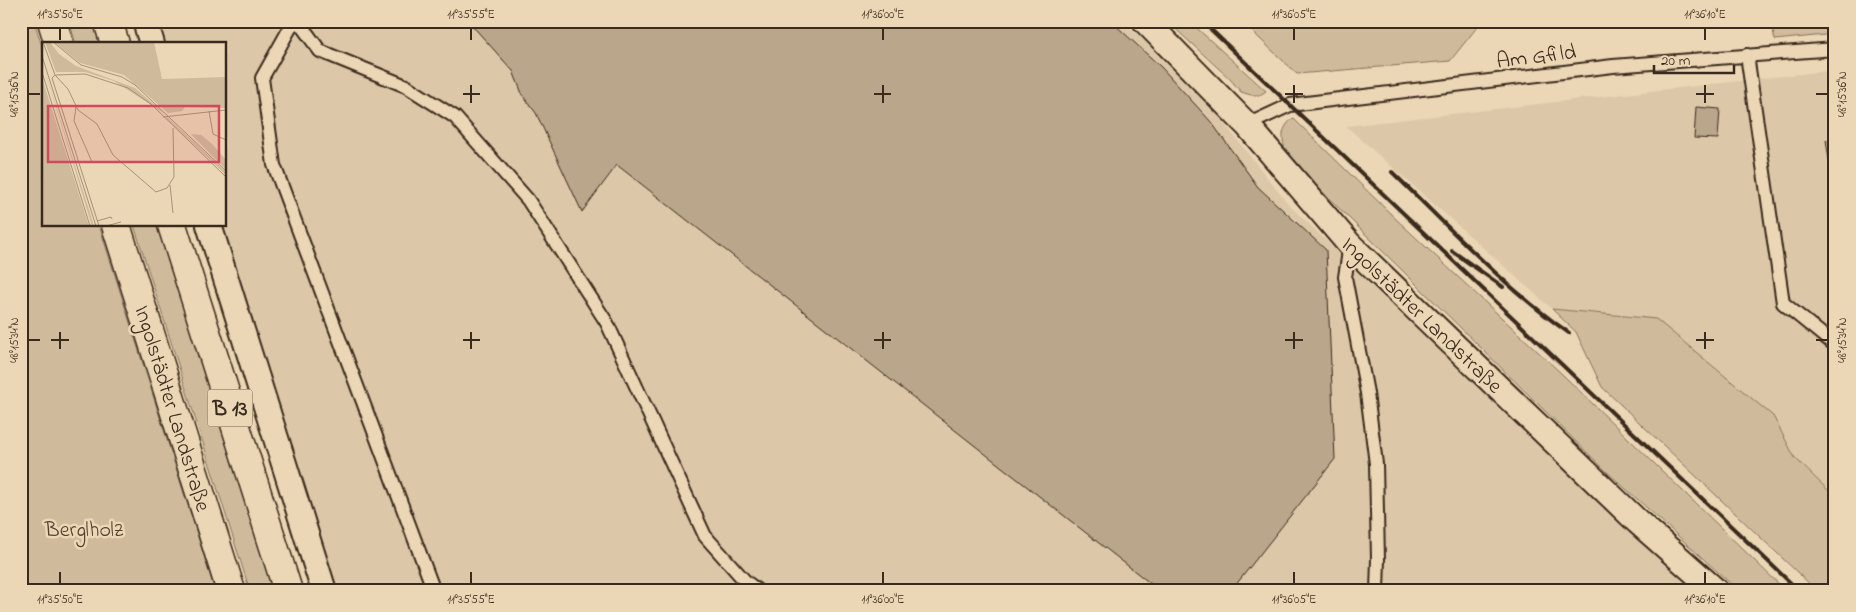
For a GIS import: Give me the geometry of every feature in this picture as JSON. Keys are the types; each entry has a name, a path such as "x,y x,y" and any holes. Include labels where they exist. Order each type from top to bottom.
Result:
{"main road":[{"path":"52,21 58,42"},
{"path":"108,21 114,42"},
{"name":"Ingolstädter Landstraße","path":"116,226 231,591"},
{"name":"B 13","path":"172,226 288,591"}],"street":[{"path":"145,21 151,42"},
{"name":"Ingolstädter Landstraße","path":"1145,21 1246,125 1350,245 1638,522 1716,591"},
{"path":"209,226 324,591"}],"lane":[{"path":"434,591 274,165 262,78 296,21 320,51 406,86 455,117 528,200 607,323 706,536 745,580 758,591"},
{"name":"Am Gfild","path":"1246,125 1290,105 1613,66 1835,49"},
{"path":"1747,56 1783,303 1835,345"},
{"path":"1350,245 1344,277 1367,393 1376,464 1377,591"}],"shaded area":[{"path":"152,21 1122,21 1186,75 1289,205 1693,591 332,591 217,226 226,226 226,42 158,42"},
{"path":"1835,70 1835,497 1795,458 1773,416 1656,319 1552,309 1346,126"}],"green space":[{"name":"Berglholz","path":"21,21 34,21 42,47 42,226 99,226 215,591 21,591"},
{"path":"69,21 93,21 99,42 75,42"},
{"path":"1167,21 1189,21 1266,91 1260,95 1241,92 1230,79"},
{"path":"1241,21 1482,21 1450,61 1297,74"},
{"path":"1771,21 1835,21 1835,34 1775,40"},
{"path":"1293,118 1397,220 1563,375 1786,591 1739,591 1605,470 1287,157 1283,132"},
{"path":"134,226 157,226 273,591 250,591"},
{"path":"1552,309 1656,319 1773,416 1795,458 1835,497 1835,591 1817,591 1602,387 1576,332"}],"building":[{"path":"468,21 1111,21 1161,67 1212,123 1258,187 1326,250 1335,459 1231,591 1160,591 617,165 582,212 536,113 523,96 513,71"},
{"path":"1696,107 1720,109 1718,139 1694,138"},
{"path":"1835,139 1835,201 1826,140"}],"railway":[{"path":"1202,21 1799,591"},
{"path":"1392,172 1499,276 1569,333"},
{"path":"1452,251 1503,287"}]}
